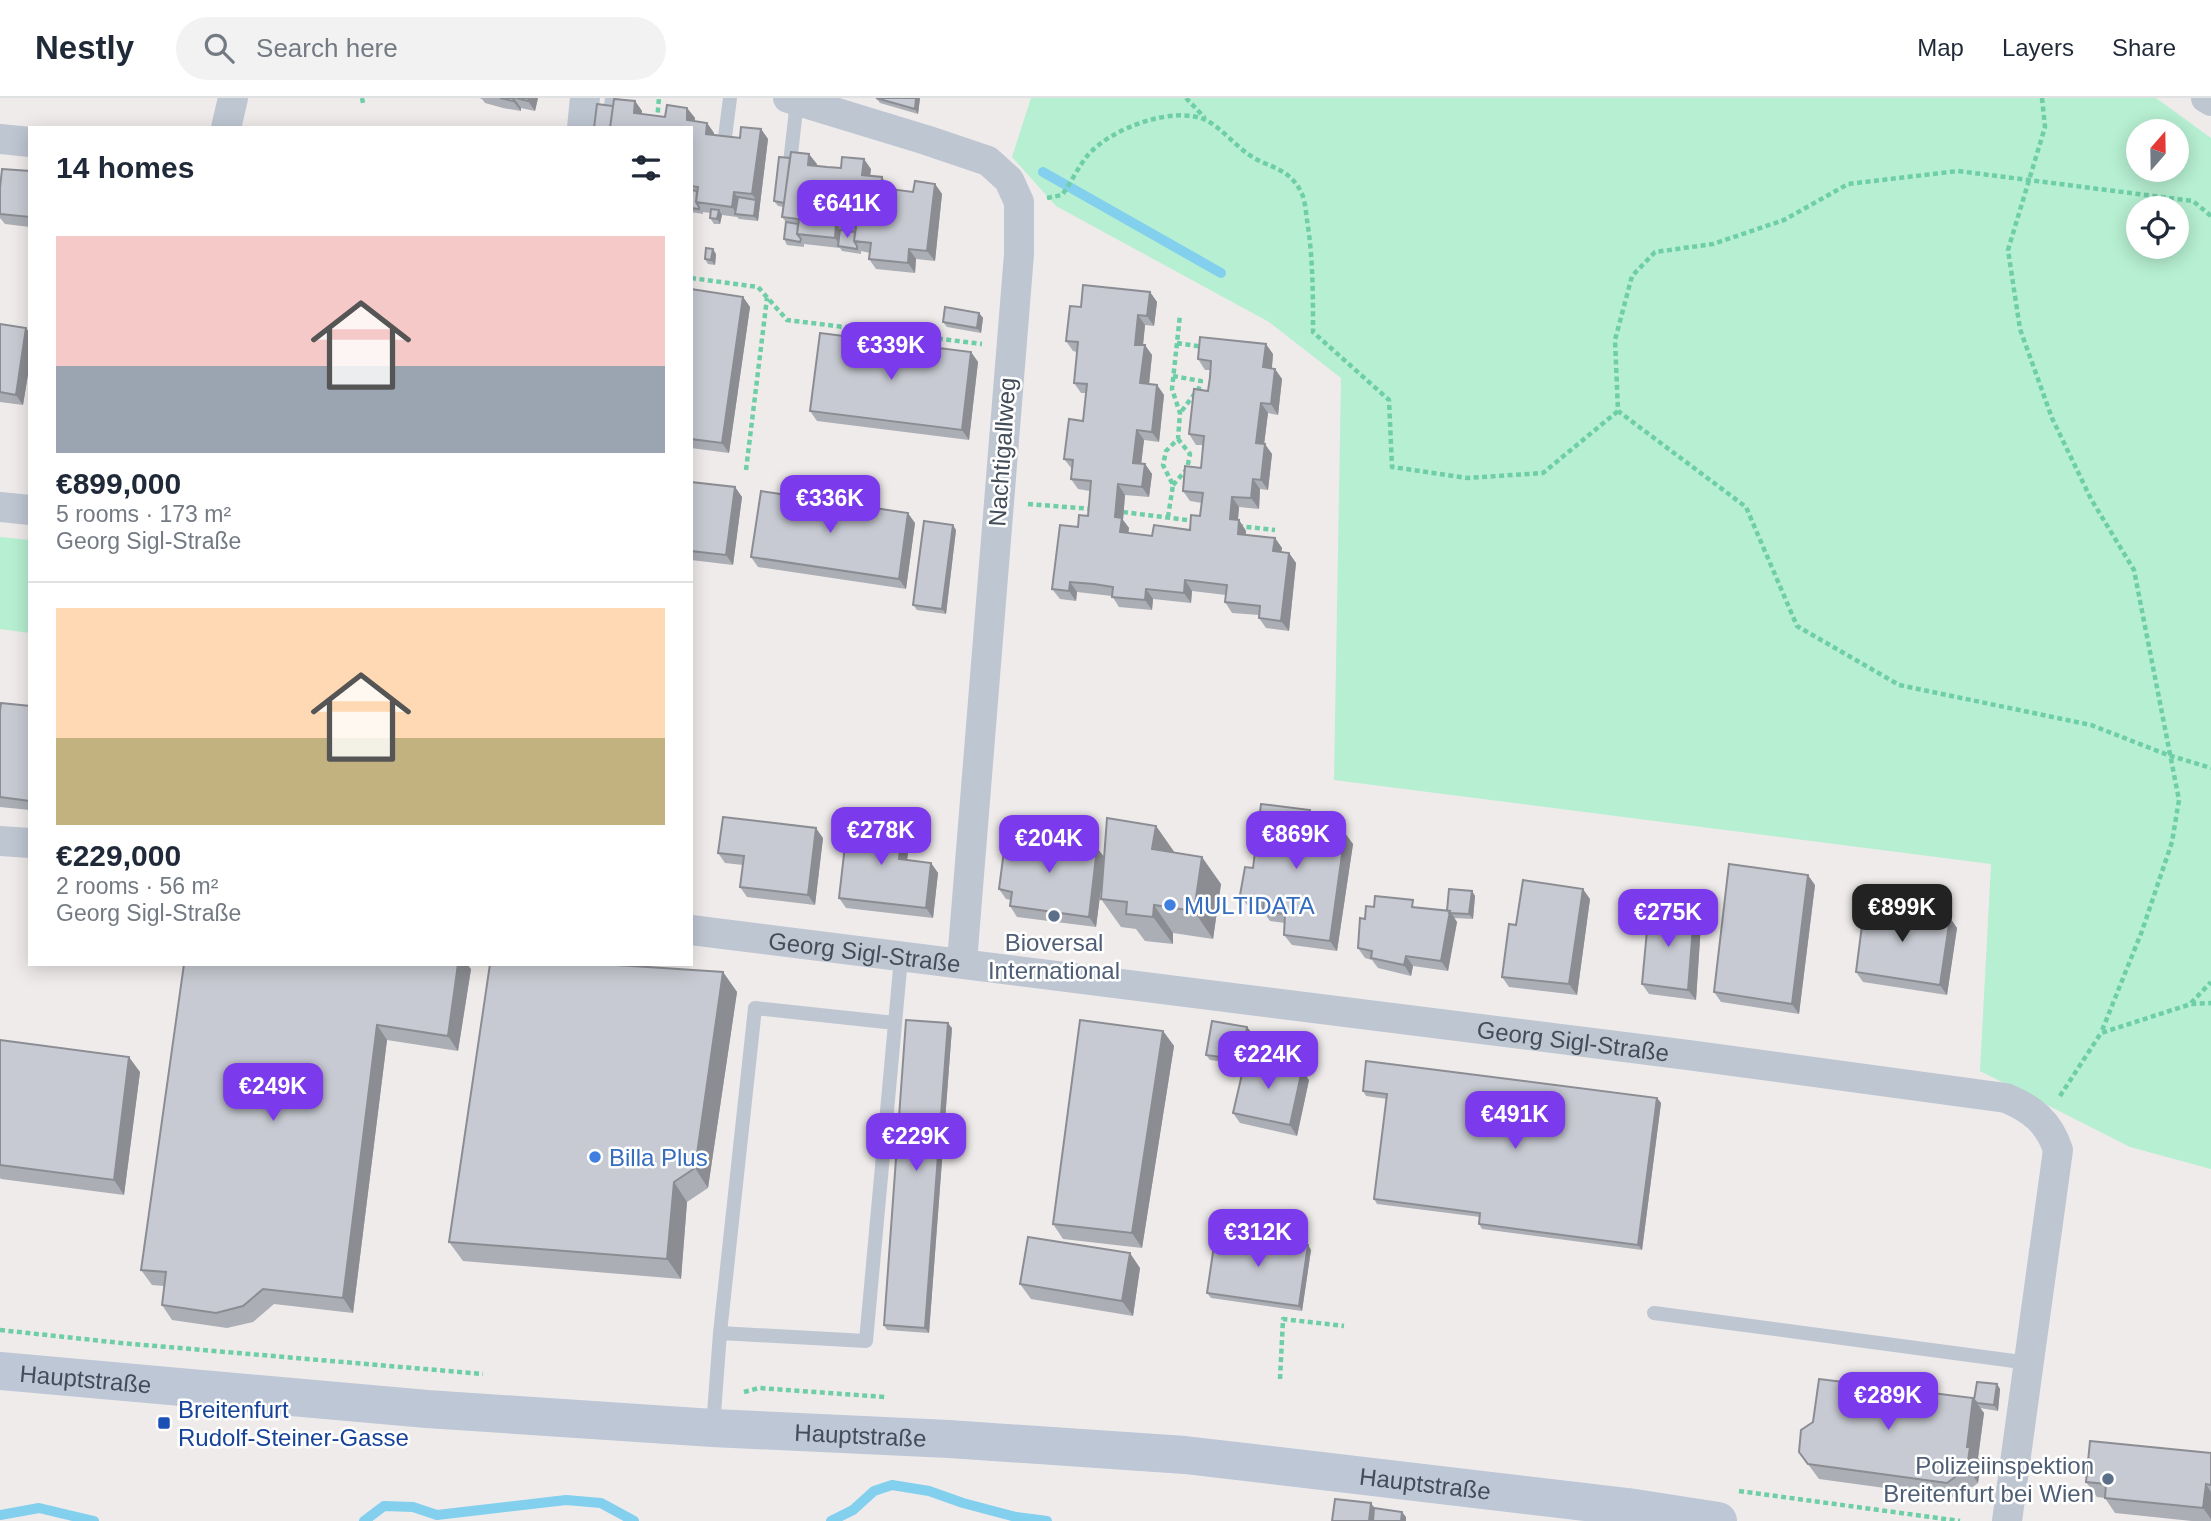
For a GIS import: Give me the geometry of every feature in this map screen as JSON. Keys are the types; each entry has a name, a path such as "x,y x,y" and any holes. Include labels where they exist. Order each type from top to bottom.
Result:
{"main road":[{"name":"Hauptstraße","path":"0,1371 414,1408 1185,1455 1614,1506 1718,1521"}],"street":[{"path":"226,126 233,98"},
{"path":"2206,98 2211,101"},
{"name":"Nachtigallweg","path":"792,99 988,161 1009,180 1019,202 1019,254 962,962"},
{"path":"584,126 602,102"},
{"path":"0,139 28,142"},
{"path":"0,507 28,510"},
{"path":"0,841 28,844"},
{"name":"Georg Sigl-Straße","path":"693,930 901,958 962,962 2006,1098 2027,1107 2044,1120"},
{"path":"2007,1521 2058,1150 2054,1136 2044,1120"}],"lane":[{"path":"724,145 730,98"},
{"path":"790,163 792,99"},
{"path":"720,1333 866,1341 901,958"},
{"path":"713,1428 720,1333 755,1009 895,1023"},
{"path":"1654,1313 2029,1363"}],"path":[{"path":"657,125 659,98"},
{"path":"1186,98 1208,121 1249,155 1292,177 1303,195 1312,257 1313,332 1389,401 1392,467 1467,478 1543,473 1618,411"},
{"path":"2042,98 2045,127 2008,250 2020,329 2052,418 2091,499 2134,570 2168,755 2179,800 2172,842 2142,931 2101,1033 2044,1120"},
{"path":"1062,195 1088,155 1104,140 1139,122 1177,117 1208,121"},
{"path":"1618,411 1615,340 1632,276 1655,252 1713,244 1784,220 1848,184 1958,171 2193,201 2211,216"},
{"path":"693,278 758,287 787,320 1010,347"},
{"path":"746,470 767,298"},
{"path":"1173,485 1163,465 1166,451 1178,439 1180,413 1172,389 1180,315"},
{"path":"1177,343 1203,347"},
{"path":"1173,376 1201,381 1199,388 1180,413"},
{"path":"1618,411 1746,507 1797,626 1899,685 2091,725 2168,755 2211,768"},
{"path":"1168,517 1173,485 1187,469 1190,454 1178,439"},
{"path":"999,502 1097,509"},
{"path":"1123,512 1208,522"},
{"path":"1237,526 1275,530"},
{"path":"2190,1004 2211,982"},
{"path":"2101,1033 2190,1004 2211,1003"},
{"path":"1280,1379 1283,1320 1343,1326"}],"green space":[{"path":"1031,98 2156,98 2185,119 2126,119 2126,182 2189,182 2189,122 2211,138 2211,1169 2130,1147 1980,1071 1991,864 1334,780 1341,378 1269,322 1056,206 1012,157"},
{"path":"0,537 28,540 28,633 0,629"}],"building":[{"path":"876,98 916,98 915,109"},
{"path":"614,99 635,101 634,113 665,117 667,105 687,108 687,120 707,123 706,134 740,138 741,127 761,129 752,194 734,192 732,207 696,202 698,187 693,186 693,126 610,126"},
{"path":"597,104 613,106 610,126 594,126"},
{"path":"791,152 809,154 808,165 827,167 841,168 842,157 864,159 862,175 882,177 881,188 913,192 915,181 935,184 927,251 909,249 908,263 869,259 871,243 854,241 856,227 836,224 835,238 797,234 799,219 782,217"},
{"path":"779,157 790,158 784,203 774,201"},
{"path":"2,169 28,171 28,217 0,214"},
{"path":"693,190 697,191 696,202 699,209 693,208"},
{"path":"738,197 756,200 754,216 735,214"},
{"path":"711,209 719,210 717,219 710,218"},
{"path":"786,222 798,224 800,242 784,239"},
{"path":"840,230 855,232 857,249 838,246"},
{"path":"706,248 713,249 711,260 705,259"},
{"path":"1083,285 1150,292 1147,316 1138,315 1135,345 1145,345 1140,383 1157,385 1152,432 1137,430 1133,463 1145,464 1142,487 1118,484 1115,517 1122,518 1120,532 1152,536 1154,525 1190,530 1191,515 1200,516 1203,493 1183,491 1185,466 1201,468 1204,436 1189,434 1194,389 1208,391 1210,377 1211,361 1198,359 1200,337 1266,344 1263,367 1275,369 1271,404 1261,403 1256,443 1265,444 1261,480 1253,479 1251,498 1232,497 1230,519 1239,520 1238,534 1275,538 1273,551 1289,553 1281,621 1259,618 1260,606 1225,602 1227,585 1185,580 1184,593 1146,589 1145,600 1112,597 1113,587 1094,584 1070,582 1069,591 1052,589 1060,525 1078,527 1079,515 1088,516 1091,481 1071,479 1073,460 1064,459 1069,419 1083,421 1087,384 1074,383 1078,342 1066,341 1070,306 1081,307"},
{"path":"693,289 743,297 722,443 693,439"},
{"path":"945,307 979,313 977,328 943,322"},
{"path":"0,324 26,328 16,395 0,392"},
{"path":"820,333 971,352 962,430 810,411"},
{"path":"693,482 735,487 726,555 693,551"},
{"path":"761,491 908,513 899,579 751,557"},
{"path":"924,521 953,525 942,609 913,605"},
{"path":"1,703 28,706 28,801 0,797"},
{"path":"1261,804 1310,810 1307,829 1345,833 1330,941 1284,935 1285,914 1263,911 1264,899 1240,895 1245,867 1253,868"},
{"path":"723,817 816,828 808,895 740,887 744,856 718,853"},
{"path":"1107,818 1156,826 1152,849 1202,857 1194,911 1154,905 1153,917 1126,914 1127,902 1101,899"},
{"path":"848,819 902,826 899,859 931,863 926,908 839,898"},
{"path":"1006,835 1097,848 1089,917 1010,906 1012,892 999,889"},
{"path":"1729,864 1808,875 1792,1004 1714,992"},
{"path":"1523,880 1583,889 1569,984 1502,977 1509,924 1516,925"},
{"path":"1449,889 1472,891 1469,914 1447,911"},
{"path":"1375,896 1413,900 1412,907 1450,911 1441,961 1406,956 1404,965 1371,958 1372,951 1358,948 1360,918 1365,919 1366,906 1374,907"},
{"path":"1865,902 1950,918 1940,985 1856,972"},
{"path":"1649,909 1694,914 1688,990 1642,984"},
{"path":"184,966 458,966 448,1036 377,1025 343,1298 263,1289 243,1306 216,1313 162,1305 166,1272 141,1270"},
{"name":"Billa Plus","path":"490,966 632,966 723,972 695,1168 674,1182 667,1259 449,1242"},
{"path":"906,1020 948,1023 925,1328 884,1325"},
{"path":"1080,1020 1163,1031 1132,1233 1053,1224"},
{"path":"1212,1021 1247,1027 1242,1060 1206,1055"},
{"path":"0,1040 129,1057 114,1180 0,1165"},
{"path":"1246,1057 1302,1070 1290,1125 1233,1113"},
{"path":"1366,1061 1657,1098 1638,1245 1479,1224 1480,1213 1374,1199 1387,1094 1363,1091"},
{"path":"1216,1232 1308,1245 1299,1306 1207,1293"},
{"path":"1028,1237 1130,1253 1122,1301 1020,1284"},
{"path":"1819,1379 1973,1398 1967,1468 1947,1483 1808,1464 1799,1452 1801,1430 1813,1422"},
{"path":"1977,1382 1997,1384 1994,1405 1977,1403 1974,1400"},
{"path":"2090,1441 2211,1453 2211,1485 2206,1484 2203,1508 2105,1498 2106,1484 2086,1482"},
{"path":"1335,1499 1371,1503 1369,1521 1332,1521"},
{"path":"1374,1508 1402,1512 1401,1521 1373,1521"}],"waterway":[{"path":"1043,172 1221,273"},
{"path":"831,1521 853,1510 874,1491 892,1485 929,1491 1016,1517 1047,1521"},
{"path":"364,1521 384,1506 413,1507 437,1515 566,1500 601,1503 634,1521"},
{"path":"0,1515 39,1508 94,1521"}],"place":[{"name":"MULTIDATA","path":"1170,905"},
{"name":"Bioversal International","path":"1054,916"},
{"name":"Billa Plus","path":"595,1157"},
{"name":"Breitenfurt Rudolf-Steiner-Gasse","path":"164,1423"},
{"name":"Polizeiinspektion Breitenfurt bei Wien","path":"2108,1479"}]}
